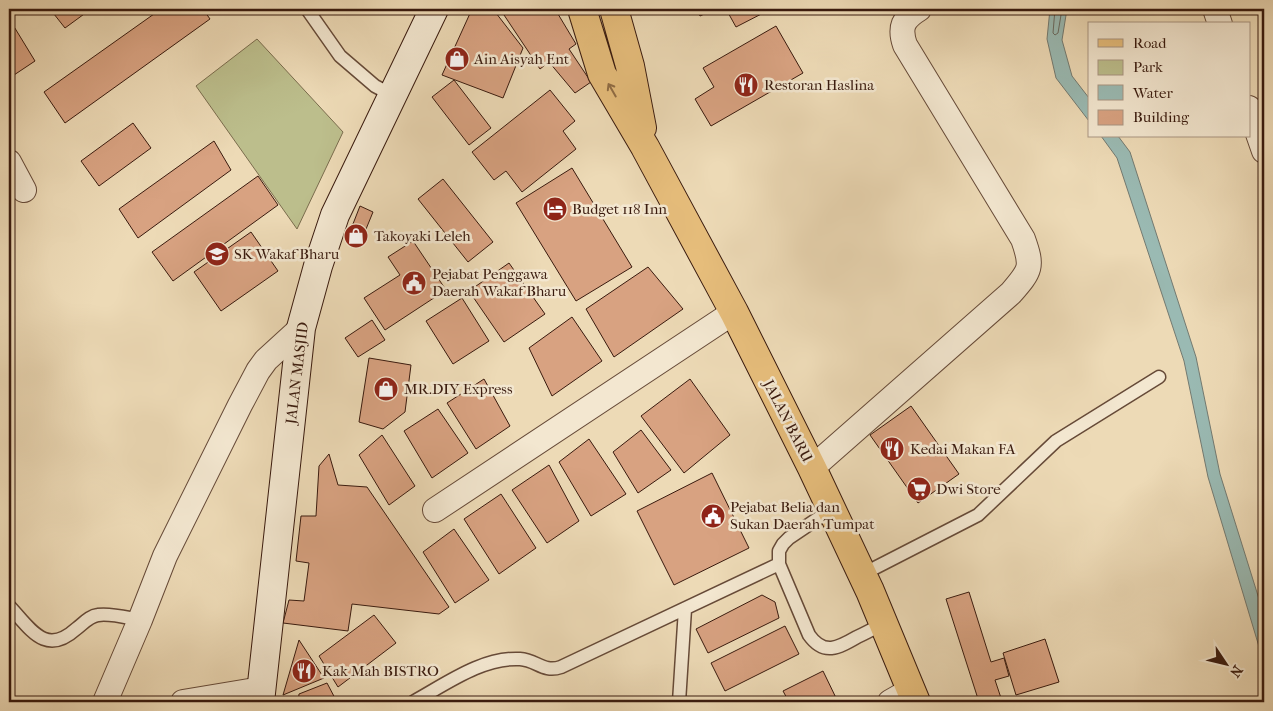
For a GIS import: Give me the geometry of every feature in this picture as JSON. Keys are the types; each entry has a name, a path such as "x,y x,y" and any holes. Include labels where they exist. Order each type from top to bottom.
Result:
{"main road":[{"name":"JALAN BARU","path":"582,9 602,74 645,147 734,312 863,574 884,623 906,698"},
{"name":"JALAN BARU","path":"614,9 630,66 645,147"}],"street":[{"name":"JALAN MASJID","path":"261,696 301,328 335,214 434,9"},
{"path":"812,468 1011,293 1026,275 1029,258 1023,239 905,45 901,34 904,22 919,9"},
{"path":"1215,9 1219,22"},
{"path":"1250,111 1264,151"},
{"path":"9,162 24,190"},
{"path":"435,510 734,312"},
{"path":"105,702 165,556 258,371 266,360 301,328"},
{"path":"183,702 261,696"}],"lane":[{"path":"307,9 340,56 375,86 392,95"},
{"path":"863,574 978,515 1056,441 1159,377"},
{"path":"832,509 783,544 779,551 779,564 809,635 814,642 822,647 831,649 884,623"},
{"path":"413,702 484,664 520,659 547,669 561,667 779,564"},
{"path":"9,606 37,635 44,640 53,642 69,636 95,615 140,620"},
{"path":"679,702 685,609"}],"green space":[{"path":"257,39 343,132 297,229 196,86"}],"water":[{"path":"1050,9 1067,9 1062,40 1072,76 1088,97 1088,120 1056,78 1047,39"},
{"path":"1102,138 1120,138 1130,152 1196,357 1220,474 1264,615 1264,658 1208,477 1184,361 1117,158"}],"building":[{"path":"50,9 91,9 65,28"},
{"path":"161,9 203,9 210,19 65,123 44,92"},
{"path":"472,9 485,9 496,13 523,48 503,98 442,75"},
{"path":"500,9 555,9 576,44 569,49 591,82 575,93 549,62 540,69"},
{"path":"696,9 715,9 700,16"},
{"path":"726,9 771,9 736,27"},
{"path":"13,25 35,61 11,77 9,74 9,28"},
{"path":"776,26 803,73 711,126 695,99 714,87 703,68"},
{"path":"454,80 491,128 469,145 432,97"},
{"path":"550,90 575,121 563,131 576,149 522,192 506,171 494,180 472,152"},
{"path":"133,123 151,148 99,186 81,161"},
{"path":"214,141 231,170 138,238 119,209"},
{"path":"572,168 632,267 576,301 516,203"},
{"path":"258,176 278,205 173,281 152,252"},
{"path":"443,179 493,242 468,262 418,199"},
{"path":"360,206 373,212 364,234 351,229"},
{"name":"Takoyaki Leleh","path":"351,229 364,234 362,242 348,237"},
{"path":"251,232 278,271 221,311 194,272"},
{"name":"Pejabat Penggawa Daerah Wakaf Bharu","path":"413,241 446,290 385,330 364,298 400,275 388,257"},
{"path":"509,263 545,314 504,342 469,291"},
{"path":"648,267 683,309 614,357 586,309"},
{"path":"462,298 489,341 453,364 426,321"},
{"path":"572,317 602,361 552,396 529,348"},
{"path":"372,320 385,340 358,357 345,338"},
{"name":"MR.DIY Express","path":"369,358 411,365 405,412 383,429 359,422"},
{"path":"484,379 510,426 476,449 447,403"},
{"path":"690,379 730,435 684,473 641,416"},
{"path":"911,406 959,474 918,503 870,435"},
{"path":"438,409 468,453 432,478 404,431"},
{"path":"641,430 671,470 638,493 613,452"},
{"path":"382,435 415,486 389,505 359,455"},
{"path":"589,439 626,494 591,516 559,462"},
{"path":"329,454 338,485 367,487 449,607 439,614 352,604 348,631 283,623 289,600 304,601 309,563 296,561 301,516 316,516 319,466"},
{"path":"549,465 579,521 547,543 512,490"},
{"path":"712,473 749,548 674,585 637,511"},
{"path":"501,494 536,548 499,574 464,519"},
{"path":"454,529 489,580 455,603 423,552"},
{"path":"969,592 991,662 1004,658 1009,676 995,680 1002,701 979,702 946,599"},
{"path":"762,595 775,602 779,618 708,653 696,629"},
{"path":"374,615 396,643 338,687 319,656"},
{"path":"785,626 799,654 725,691 711,663"},
{"path":"1045,639 1059,682 1016,695 1003,653"},
{"path":"299,640 324,678 283,695"},
{"path":"823,671 838,702 789,702 783,691"},
{"path":"327,683 337,702 298,702 299,694"}],"place":[{"name":"Ain Aisyah Ent","path":"457,59"},
{"name":"Restoran Haslina","path":"746,85"},
{"name":"Budget 118 Inn","path":"555,209"},
{"name":"Takoyaki Leleh","path":"356,236"},
{"name":"SK Wakaf Bharu","path":"217,254"},
{"name":"Pejabat Penggawa Daerah Wakaf Bharu","path":"414,283"},
{"name":"MR.DIY Express","path":"386,389"},
{"name":"Kedai Makan FA","path":"892,449"},
{"name":"Dwi Store","path":"919,489"},
{"name":"Pejabat Belia dan Sukan Daerah Tumpat","path":"713,516"},
{"name":"Kak Mah BISTRO","path":"304,671"}]}
